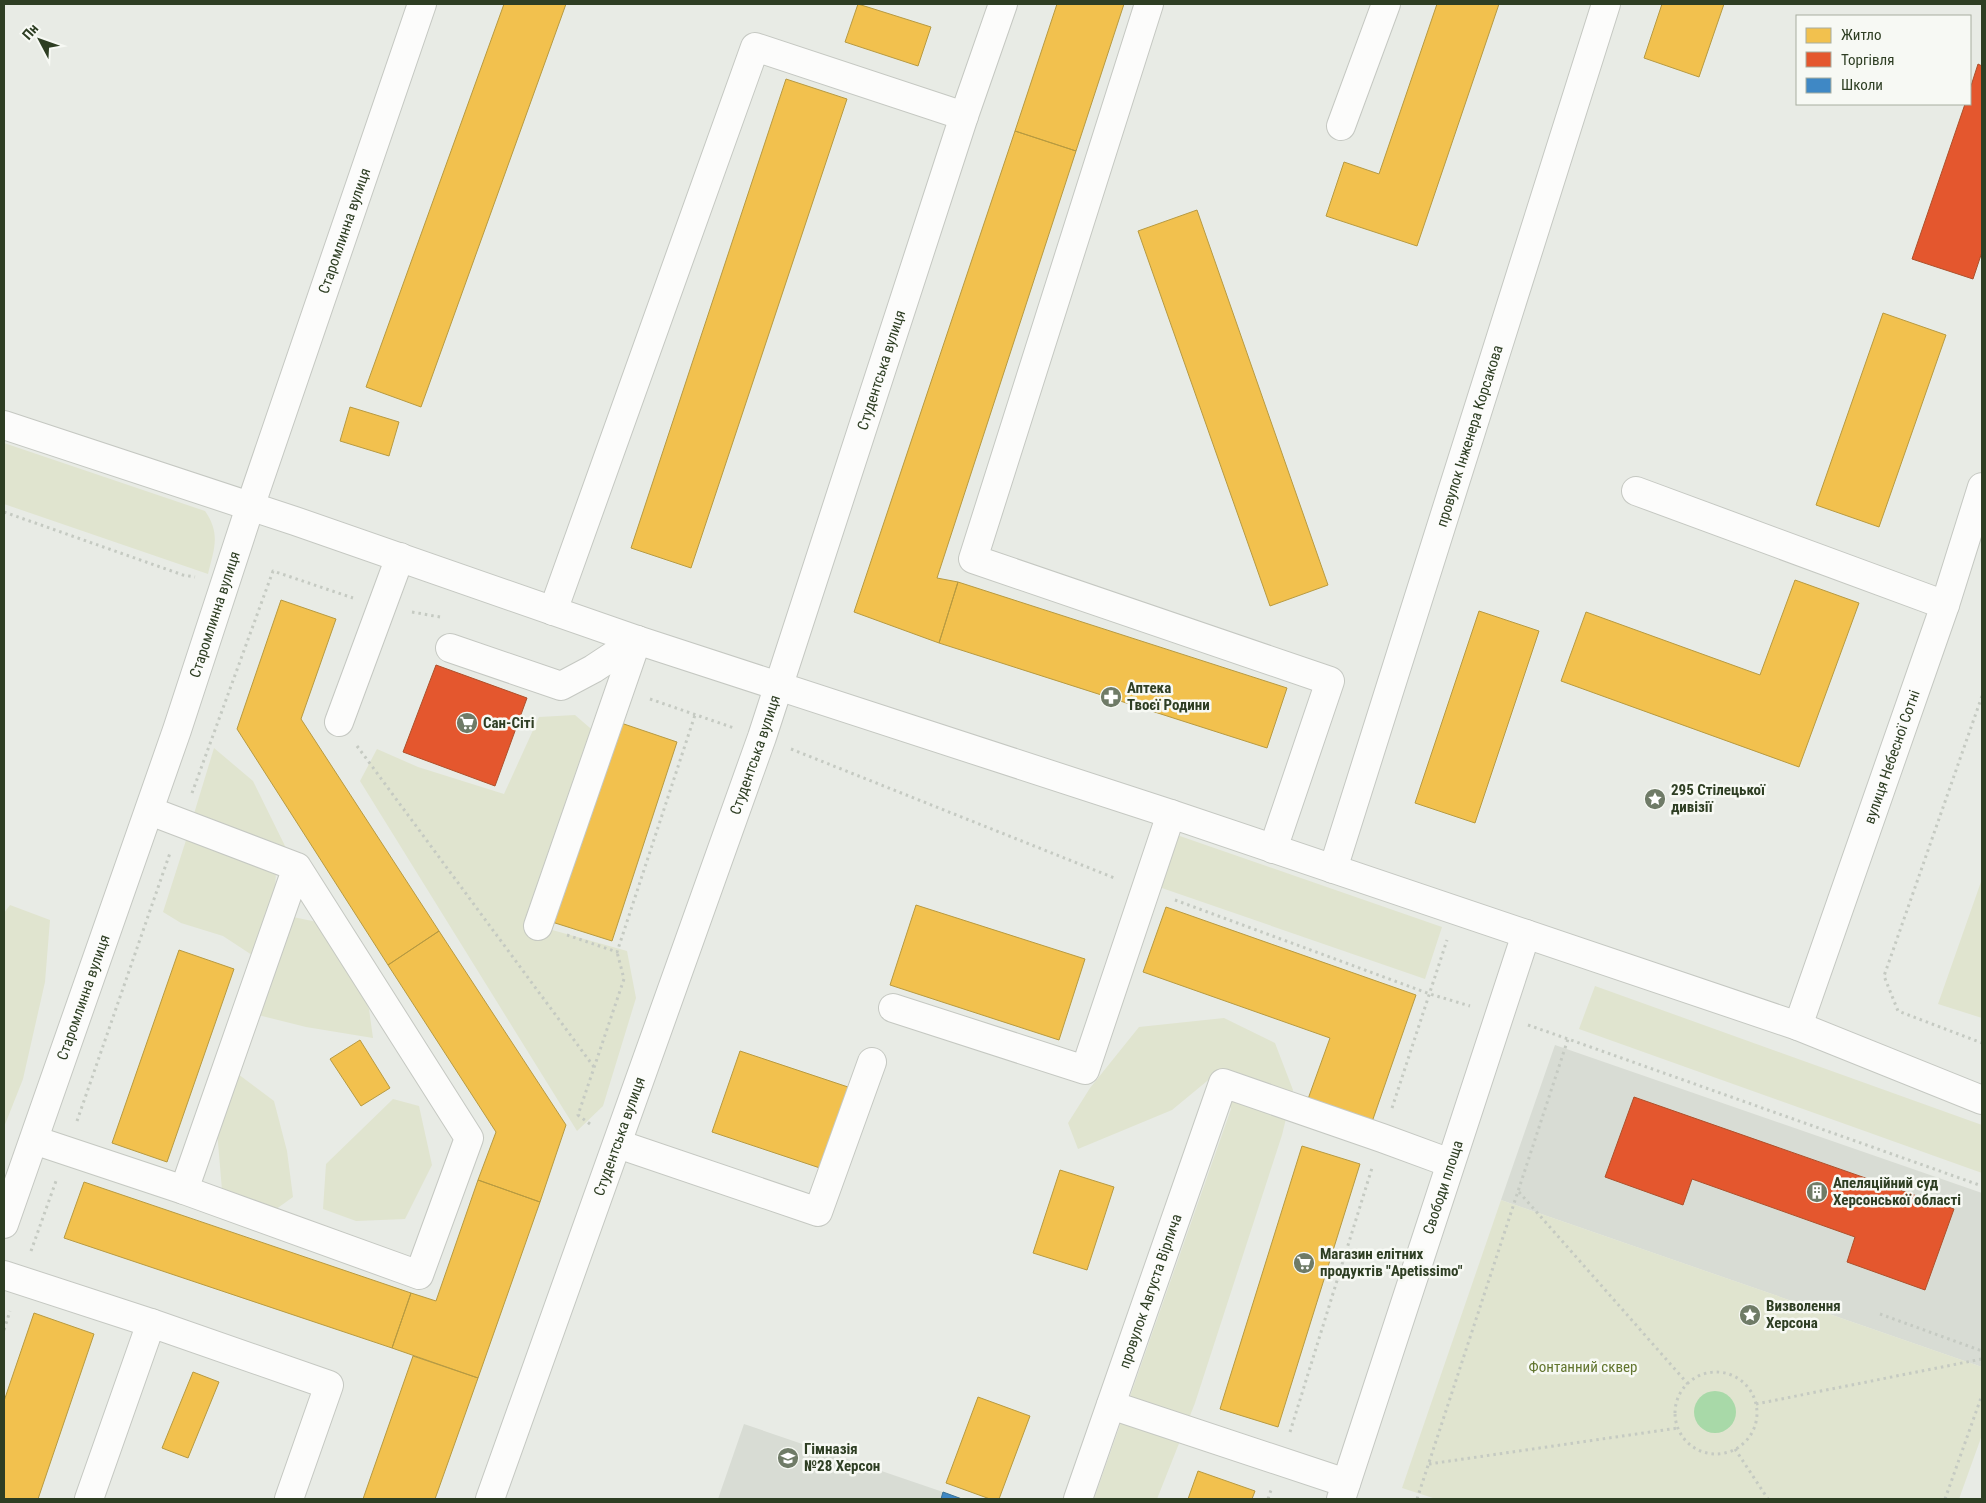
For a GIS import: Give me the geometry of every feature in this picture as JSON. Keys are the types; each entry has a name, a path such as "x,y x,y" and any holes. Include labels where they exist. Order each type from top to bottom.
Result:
{"street":[{"name":"Старомлинна вулиця","path":"4,1224 150,810 250,507 422,4"},
{"name":"Студентська вулиця","path":"490,1499 762,737 964,116 1003,4"},
{"path":"1149,4 973,559 1330,681 1273,849"},
{"path":"1342,126 1386,4"},
{"name":"провулок Інженера Корсакова","path":"1333,869 1606,4"},
{"path":"554,611 755,47 964,116"},
{"path":"4,425 400,557 637,640 1171,814 1798,1026 1982,1100"},
{"name":"вулиця Небесної Сотні","path":"1798,1026 1945,605 1982,487"},
{"path":"1636,491 1945,605"},
{"path":"339,722 400,557"},
{"path":"450,648 561,686 594,669 637,640"},
{"path":"538,926 637,640"},
{"path":"34,1140 184,1190 418,1275 469,1138 298,867 150,810"},
{"path":"893,1008 1086,1070 1171,814"},
{"path":"184,1190 298,867"},
{"name":"Свободи площа","path":"1344,1491 1526,934"},
{"path":"618,1144 818,1212 872,1062"},
{"name":"провулок Августа Вірлича","path":"1078,1499 1223,1083 1382,1138"},
{"path":"1382,1138 1450,1163"},
{"path":"12,1278 151,1323 329,1385 289,1499"},
{"path":"89,1499 151,1323"},
{"path":"1111,1405 1281,1460 1344,1491"}],"path":[{"path":"4,512 183,575 226,582"},
{"path":"4,1330 12,1278 66,1151 181,822 273,571"},
{"path":"1982,696 1884,976 1898,1011 1982,1042"},
{"path":"618,1144 578,1115 624,979 617,952 695,715"},
{"path":"339,722 594,1067"},
{"path":"762,737 1145,890 1430,994 1568,1039 1982,1186"},
{"path":"1268,1499 1456,911"},
{"path":"538,926 617,952"},
{"path":"1417,1499 1568,1039"},
{"path":"1519,1192 1688,1384"},
{"path":"1880,1314 1982,1351"},
{"path":"1756,1404 1982,1358"},
{"path":"1719,1372 1731,1375 1742,1382 1751,1392 1756,1404 1756,1418 1753,1430 1745,1441 1735,1449 1722,1453 1708,1453 1696,1448 1685,1440 1678,1428 1675,1415 1676,1401 1683,1388 1693,1379 1705,1374 1719,1372"},
{"path":"1945,1499 1982,1395"},
{"path":"1429,1464 1678,1428"},
{"path":"1735,1449 1768,1499"}],"shaded area":[{"path":"1555,1045 1982,1193 1982,1367 1501,1200"},
{"path":"1715,1391 1730,1397 1736,1412 1730,1427 1715,1433 1700,1427 1694,1412 1700,1397"},
{"name":"Гімназія №28 Херсон","path":"744,1424 943,1492 962,1499 718,1499"}],"green space":[{"path":"4,443 205,511 215,534 214,549 208,574 4,504"},
{"path":"575,715 597,734 538,926 627,951 636,998 603,1106 577,1131 360,781 377,749 418,767 504,794 539,717"},
{"path":"214,748 253,781 286,848 193,817"},
{"path":"188,834 276,872 274,908 255,957 223,936 181,923 163,912"},
{"path":"1174,834 1442,927 1425,979 1156,886"},
{"path":"1982,879 1982,1018 1938,1004"},
{"path":"10,905 50,920 45,982 23,1079 4,1127 4,913"},
{"path":"288,916 322,923 348,963 369,1009 373,1038 306,1027 258,1015"},
{"path":"1595,986 1982,1125 1982,1173 1579,1029"},
{"path":"1224,1018 1275,1043 1293,1090 1282,1135 1195,1403 1157,1499 1094,1499 1231,1109 1218,1072 1172,1110 1078,1149 1068,1123 1090,1088 1139,1027"},
{"path":"234,1071 274,1101 287,1151 293,1197 272,1212 222,1190 216,1119"},
{"path":"393,1099 419,1106 432,1165 405,1219 356,1221 323,1209 326,1164"},
{"name":"Фонтанний сквер","path":"1501,1200 1982,1367 1982,1435 1959,1499 1436,1499 1402,1488"}],"building: Житло":[{"path":"504,4 566,4 421,407 366,387"},
{"path":"858,4 931,27 918,66 845,42"},
{"path":"1057,4 1124,4 1076,151 1015,131"},
{"path":"1437,4 1499,4 1417,246 1326,216 1344,162 1379,174"},
{"path":"1662,4 1724,4 1699,77 1644,58"},
{"path":"786,79 847,99 691,568 631,548"},
{"path":"1015,131 1076,151 937,578 958,582 939,643 854,612"},
{"path":"1197,210 1328,585 1270,606 1138,231"},
{"path":"1883,313 1946,335 1879,527 1816,505"},
{"path":"350,407 399,422 389,456 340,441"},
{"path":"1795,580 1859,603 1799,767 1561,681 1586,612 1760,675"},
{"path":"958,582 1287,688 1267,748 939,643"},
{"path":"281,600 336,619 301,719 439,931 388,965 237,729"},
{"path":"1479,611 1539,631 1475,823 1415,803"},
{"path":"618,722 677,742 612,941 552,922"},
{"path":"916,905 1085,959 1059,1040 890,985"},
{"path":"1166,907 1416,995 1372,1122 1308,1099 1330,1038 1143,972"},
{"path":"439,931 566,1125 540,1202 478,1180 496,1132 388,965"},
{"path":"179,950 234,969 167,1162 112,1143"},
{"path":"360,1040 390,1088 361,1106 330,1059"},
{"path":"740,1051 851,1088 823,1169 712,1132"},
{"path":"1302,1146 1360,1164 1278,1427 1220,1409"},
{"path":"1060,1170 1114,1187 1087,1270 1033,1253"},
{"path":"478,1180 540,1202 478,1378 392,1348 411,1293 436,1301"},
{"path":"84,1182 411,1293 392,1348 64,1238"},
{"path":"34,1313 94,1334 38,1499 4,1499 4,1401"},
{"path":"413,1356 478,1378 435,1499 363,1499"},
{"path":"193,1372 219,1382 188,1458 162,1448"},
{"path":"978,1397 1030,1416 999,1499 990,1499 946,1483"},
{"path":"1198,1471 1255,1491 1252,1499 1188,1499"}],"building: Торгівля":[{"path":"1978,64 1982,66 1982,252 1973,279 1912,259 1965,105 1971,105 1971,86"},
{"path":"436,665 527,698 495,786 403,752"},
{"name":"Апеляційний суд Херсонської області","path":"1634,1097 1954,1209 1925,1290 1847,1262 1855,1237 1692,1179 1683,1205 1605,1177"}],"building: Школи":[{"path":"943,1492 962,1499 941,1499"}],"place":[{"name":"Аптека Твоєї Родини","path":"1111,697"},
{"name":"Сан-Сіті","path":"467,723"},
{"name":"295 Стілецької дивізії","path":"1655,799"},
{"name":"Апеляційний суд Херсонської області","path":"1817,1192"},
{"name":"Магазин елітних продуктів \"Apetissimo\"","path":"1304,1263"},
{"name":"Визволення Херсона","path":"1750,1315"},
{"name":"Гімназія №28 Херсон","path":"788,1458"}]}
